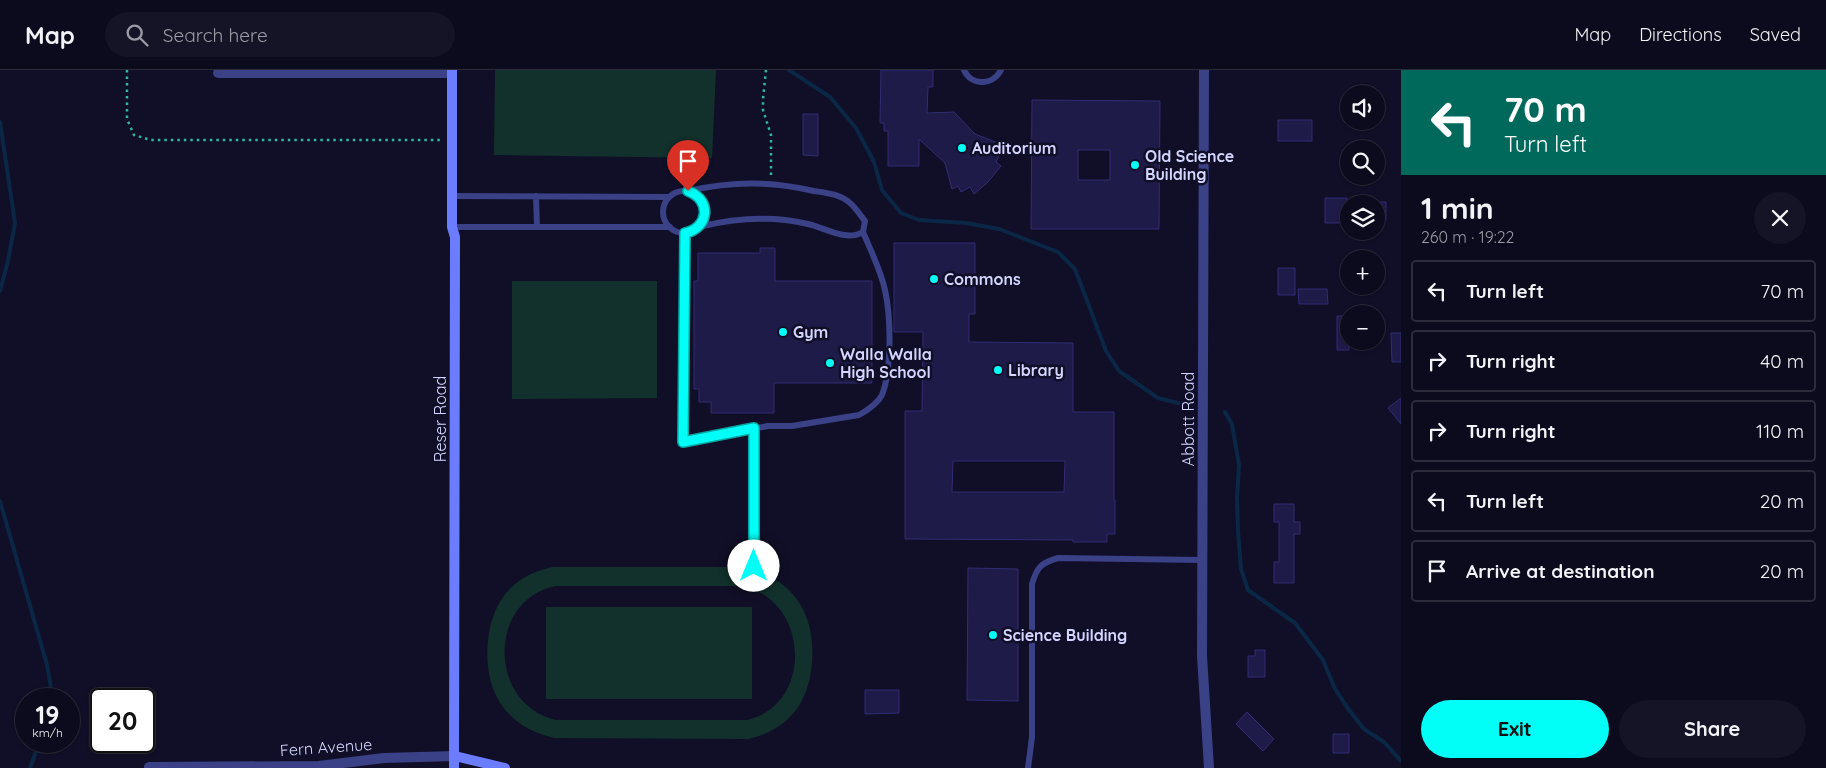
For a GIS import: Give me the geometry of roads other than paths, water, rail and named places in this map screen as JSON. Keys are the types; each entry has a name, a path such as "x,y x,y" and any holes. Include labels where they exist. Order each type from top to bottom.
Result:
{"main road":[{"name":"Reser Road","path":"452,71 452,227 455,237 454,768"},
{"name":"Fern Avenue","path":"455,756 505,768"}],"street":[{"name":"Abbott Road","path":"1204,70 1202,656 1209,768"},
{"path":"218,73 452,71"},
{"name":"Fern Avenue","path":"149,767 319,766 384,758 455,756"}],"lane":[{"path":"964,70 970,78 982,82 994,79 1001,70"},
{"path":"685,233 683,442 754,428 792,426 859,415 876,403 881,396 888,368 888,306 881,276 863,232 865,221 850,202 836,194 771,184 731,184 677,192 669,197 664,204 665,222 679,232 685,233 691,232 698,227 703,219 704,208 699,197 688,191"},
{"path":"452,196 669,197"},
{"path":"536,196 537,227"},
{"path":"698,227 736,219 775,219 808,224 849,236 857,236 863,232"},
{"path":"452,227 670,227"},
{"path":"754,428 754,566"},
{"path":"1028,768 1032,737 1032,584 1036,570 1046,562 1058,558 1202,560"}],"waterway":[{"path":"789,70 830,97 856,128 874,162 882,190 901,213 919,220 966,223 999,229 1058,252 1075,269 1106,351 1119,371 1158,398 1186,405"},
{"path":"0,122 15,223 0,291"},
{"path":"1225,412 1232,424 1239,465 1238,531 1241,569 1248,590 1295,623 1323,660 1335,689 1349,710 1364,729 1384,742 1401,761"},
{"path":"0,501 47,665 51,688"},
{"path":"30,768 36,753"}],"place":[{"name":"Auditorium","path":"962,148"},
{"name":"Old Science Building","path":"1135,165"},
{"name":"Commons","path":"934,279"},
{"name":"Gym","path":"783,332"},
{"name":"Walla Walla High School","path":"830,363"},
{"name":"Library","path":"998,370"},
{"name":"Science Building","path":"993,635"}]}
